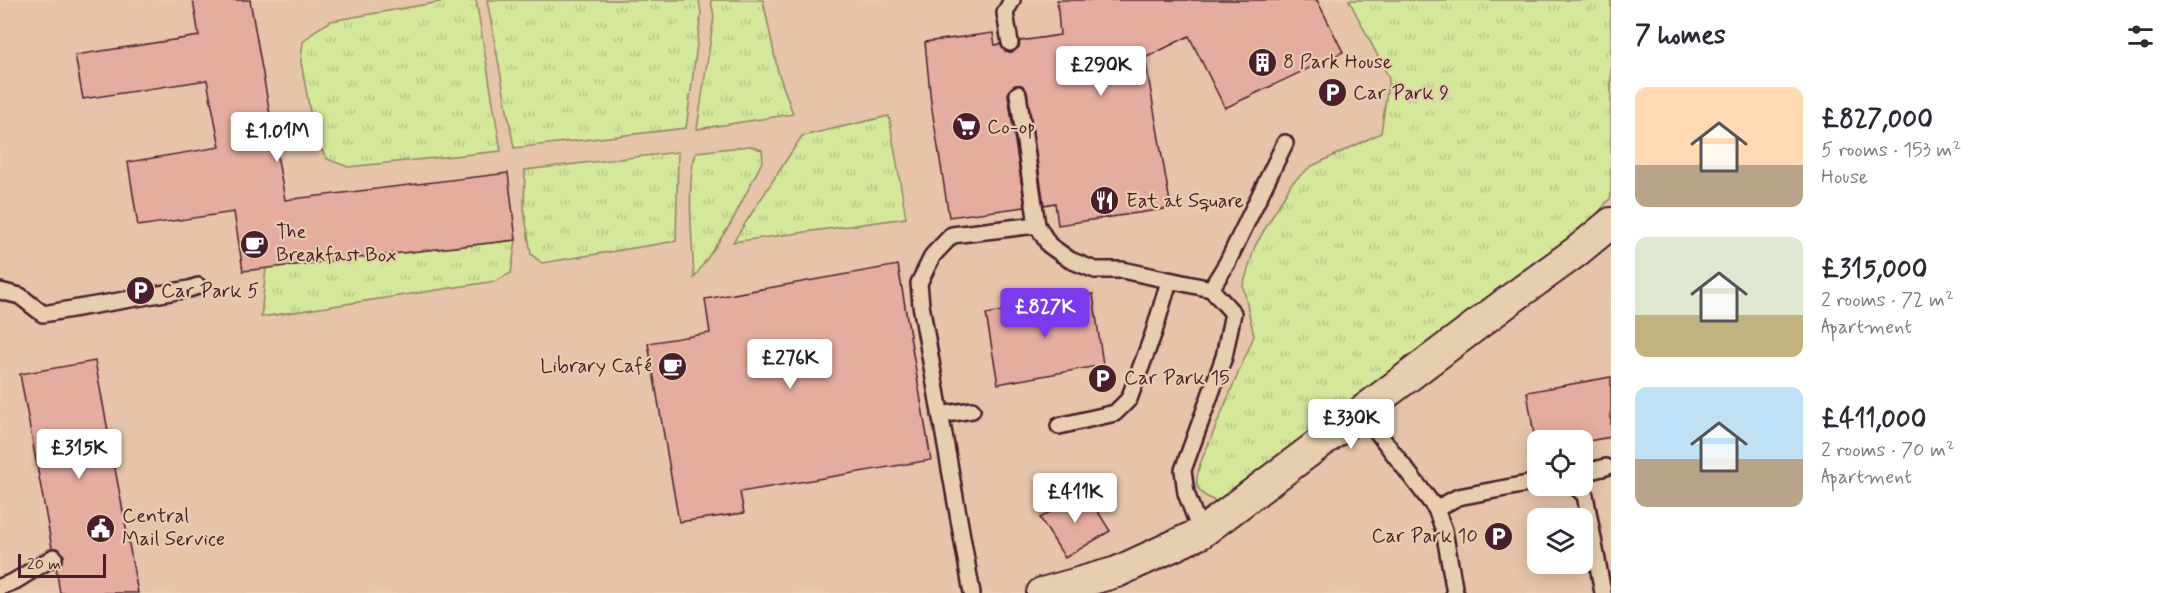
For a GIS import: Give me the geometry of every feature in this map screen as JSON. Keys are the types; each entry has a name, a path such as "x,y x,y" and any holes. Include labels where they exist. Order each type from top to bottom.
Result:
{"street":[{"path":"1042,593 1117,572 1201,533 1576,252 1611,223"}],"lane":[{"path":"1010,43 1005,14 1012,0"},
{"path":"1018,94 1037,225 1049,245 1070,260 1095,270 1122,270 1211,289 1233,313 1224,357 1183,470 1186,493 1201,533"},
{"path":"1211,289 1227,263 1285,143"},
{"path":"972,593 919,283 933,255 952,235 1037,225"},
{"path":"1059,426 1115,413 1129,399 1154,332 1169,281"},
{"path":"0,291 20,296 44,314 198,286"},
{"path":"940,415 972,410"},
{"path":"1362,412 1436,509 1444,530 1455,593"},
{"path":"1593,470 1606,467"},
{"path":"1436,509 1458,496 1527,484"},
{"path":"1585,496 1603,593"},
{"path":"0,587 15,581 54,557"}],"shaded area":[{"path":"0,0 1611,0 1611,593 0,593"}],"green space":[{"path":"451,0 476,0 501,151 348,167 327,159 315,139 301,62 303,42 316,30 331,21"},
{"path":"487,0 699,0 701,14 686,128 514,148"},
{"path":"711,0 763,0 778,72 793,114 697,129 714,17"},
{"path":"1349,0 1611,0 1611,197 1594,218 1229,495 1215,501 1199,490 1197,477 1200,464 1254,336 1243,286 1255,246 1291,184 1310,167 1381,133 1389,78"},
{"path":"889,116 906,218 733,242 802,136"},
{"path":"750,146 762,150 763,160 731,223 694,278 691,177 697,152"},
{"path":"678,152 676,241 542,263 531,254 524,210 525,170"},
{"path":"516,240 511,273 496,281 261,317 266,268"}],"building":[{"path":"193,0 250,0 285,200 508,173 516,240 243,271 234,212 138,226 128,162 220,147 207,80 83,99 75,55 199,36"},
{"path":"1057,0 1317,0 1343,52 1225,108 1189,36 1145,58 1171,208 1058,225 1055,203 1044,205 1027,92 1022,85 1016,85 1009,90 1008,95 1025,207 949,217 931,103 925,42 993,33 995,45 1000,44 1006,52 1012,52 1019,47 1020,41 1060,35"},
{"path":"898,265 931,460 740,492 744,513 679,522 648,343 710,333 705,299"},
{"path":"1093,294 1103,365 998,384 986,314"},
{"path":"95,361 138,593 60,593 56,567 62,562 64,556 59,549 52,548 20,374"},
{"path":"1611,377 1611,437 1593,440 1593,430 1533,430 1527,392"},
{"path":"1085,491 1110,531 1065,558 1040,518"}],"place":[{"name":"8 Park House","path":"1262,62"},
{"name":"Car Park 9","path":"1332,93"},
{"name":"Co-op","path":"966,127"},
{"name":"Eat at Square","path":"1105,201"},
{"name":"The Breakfast Box","path":"255,244"},
{"name":"Car Park 5","path":"140,291"},
{"name":"Library Café","path":"673,366"},
{"name":"Car Park 15","path":"1103,378"},
{"name":"Central Mail Service","path":"101,528"},
{"name":"Car Park 10","path":"1499,536"}]}
